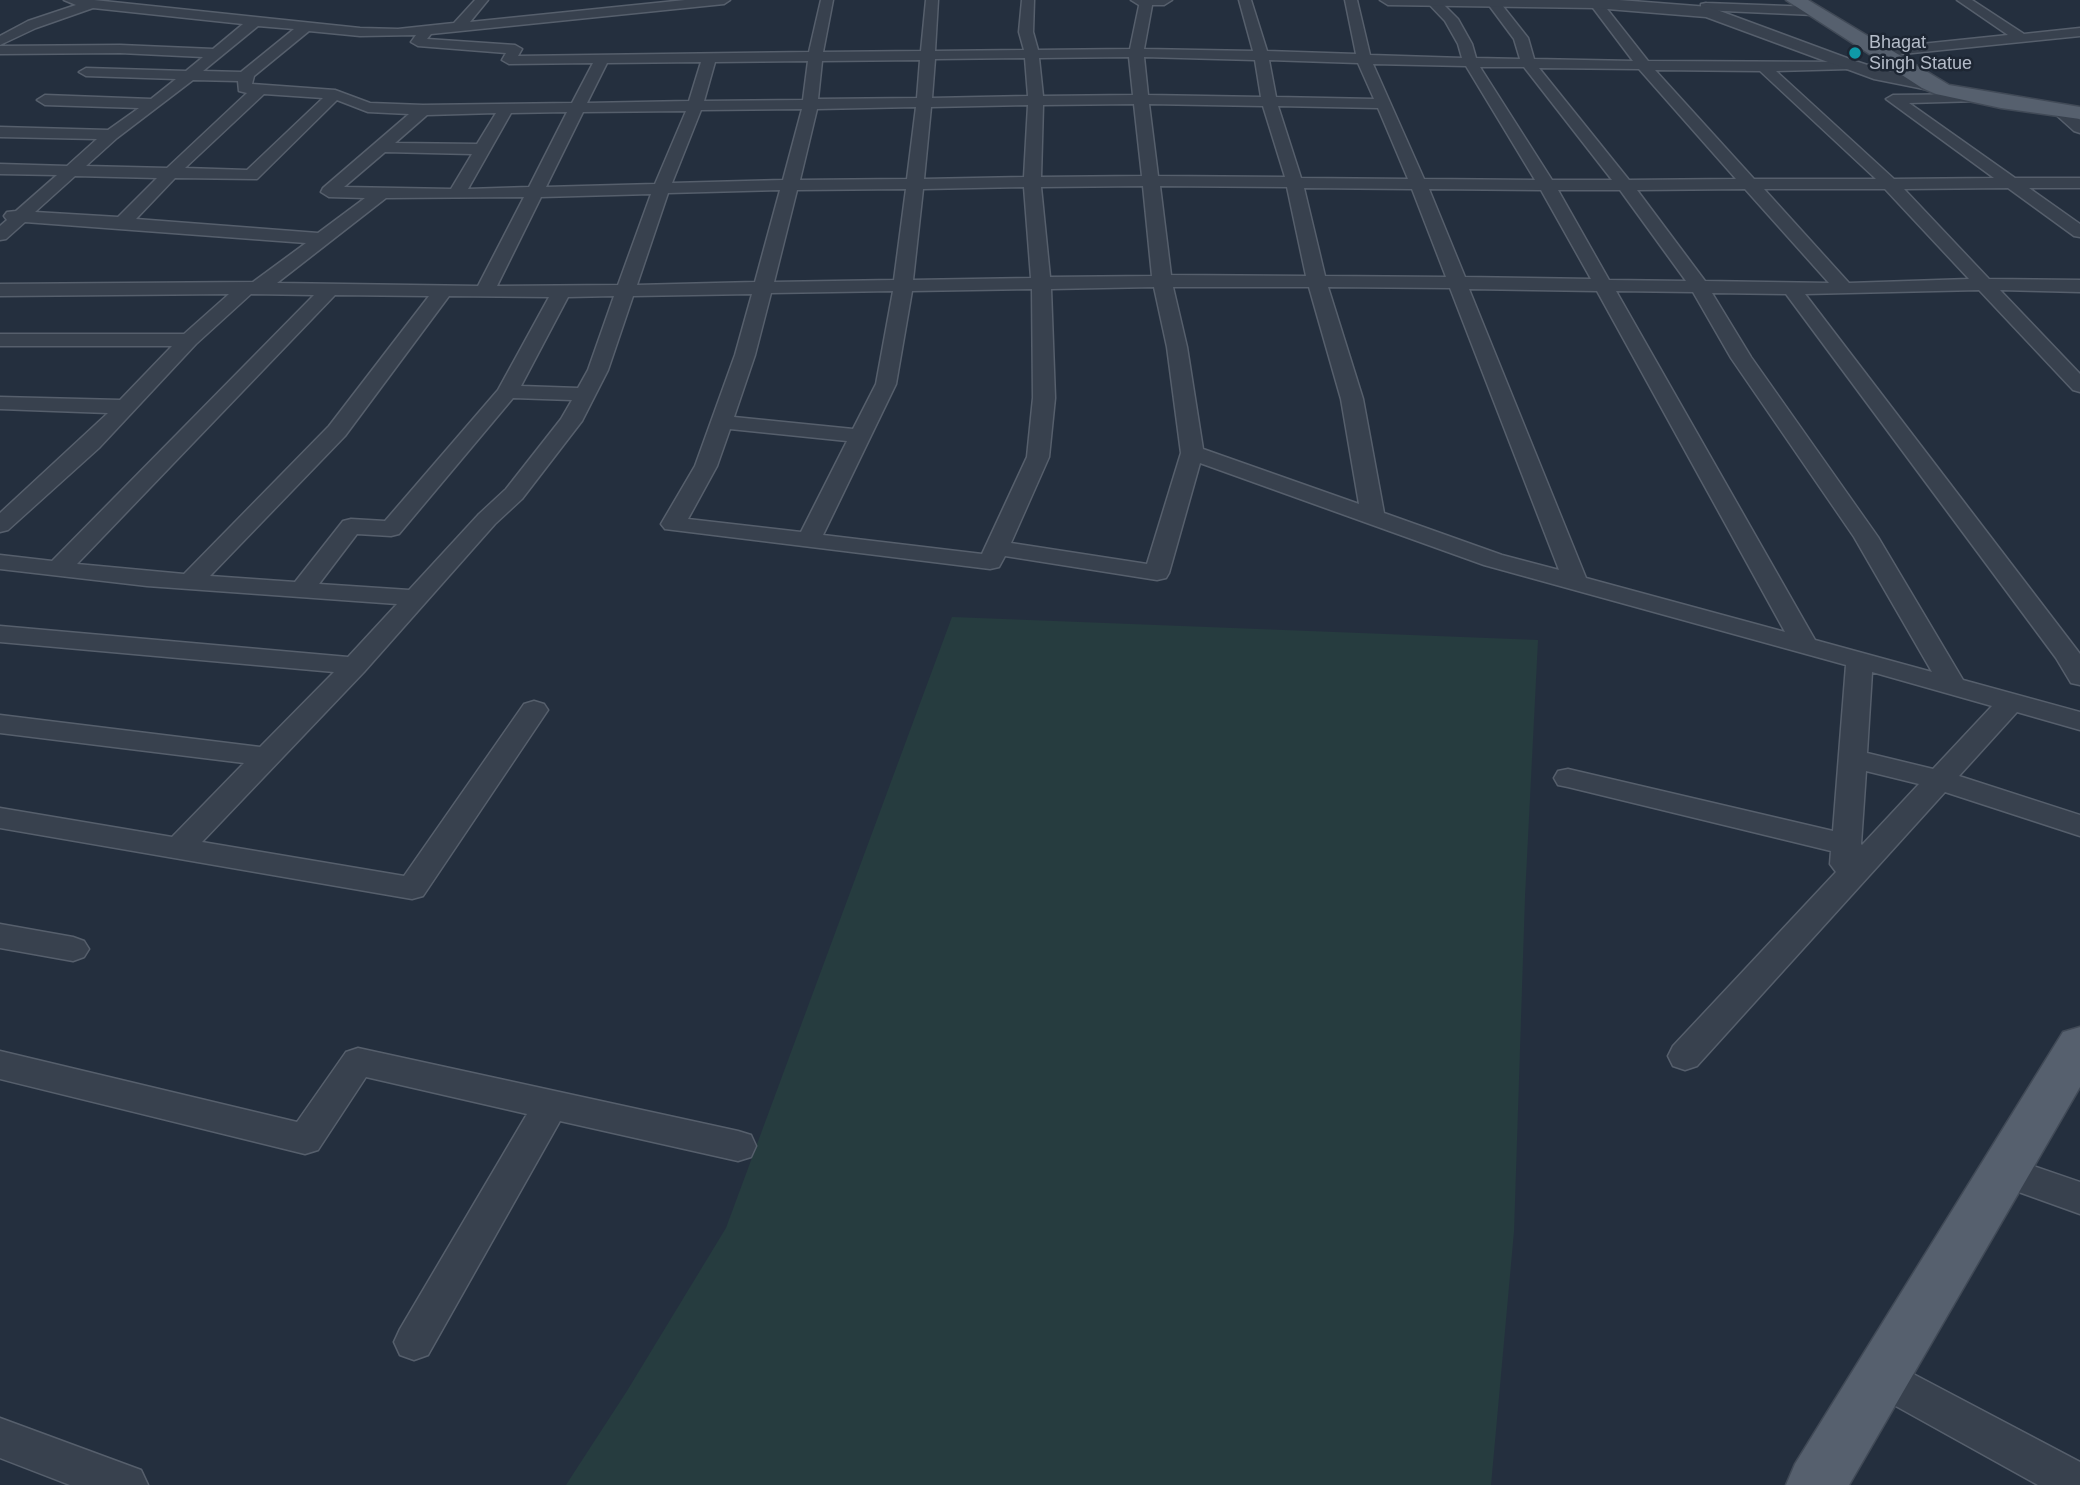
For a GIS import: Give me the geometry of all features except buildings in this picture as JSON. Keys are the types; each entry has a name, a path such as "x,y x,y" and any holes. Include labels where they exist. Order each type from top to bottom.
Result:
{"main road":[{"path":"1795,0 1883,52 1929,84 1978,97 2080,113"},
{"path":"1816,1485 2080,1045"}],"street":[{"path":"70,0 113,8 360,32 426,31 724,0"},
{"path":"113,8 137,0"},
{"path":"457,28 482,0"},
{"path":"827,0 809,106 745,355 706,466 673,524 990,562 1038,457 1044,398 1041,283 1032,184 1036,103 1032,55 1026,32 1028,0"},
{"path":"808,541 886,384 903,286 929,55 932,0"},
{"path":"1139,0 1164,0"},
{"path":"1245,0 1270,101 1294,181 1317,282 1352,399 1373,519"},
{"path":"1351,0 1364,60 1418,183 1576,583"},
{"path":"1388,0 1594,1 1814,11"},
{"path":"1431,0 1451,19 1465,44 1470,62 1547,185 1805,645"},
{"path":"1492,0 1521,38 1528,63 1625,185 1699,286 1741,358 1866,537 1952,684"},
{"path":"1963,0 2022,38"},
{"path":"997,548 1157,573 1192,453 1177,347 1162,281 1136,53 1147,1"},
{"path":"1594,1 1643,64 1844,289"},
{"path":"0,41 33,24 90,4"},
{"path":"1705,7 1849,65 1880,75 1929,84"},
{"path":"0,235 111,135 155,104 256,20"},
{"path":"307,26 247,74 244,88 335,94 368,107 423,110 1036,103 1142,99 1383,104"},
{"path":"426,31 418,42 515,49 509,60 1136,53 1763,67 1849,65"},
{"path":"1883,52 2080,32"},
{"path":"0,50 120,49 215,53"},
{"path":"180,847 355,666 413,598 514,494 571,421 598,370 661,190 695,107 709,58"},
{"path":"485,291 602,59"},
{"path":"1763,67 1872,165 2080,386"},
{"path":"86,72 246,77"},
{"path":"122,223 260,89"},
{"path":"0,169 251,175 335,94"},
{"path":"1978,97 1893,99 2080,232"},
{"path":"45,100 155,104"},
{"path":"423,110 329,192 456,194 790,185 1151,181 1890,186 2080,183"},
{"path":"456,194 506,110"},
{"path":"2059,110 2080,128"},
{"path":"0,132 111,135"},
{"path":"380,147 483,149"},
{"path":"0,525 91,443 189,340 252,288 381,194"},
{"path":"0,216 322,239"},
{"path":"0,290 252,288 562,291 1162,281 1457,282 1844,289 1983,285 2080,286"},
{"path":"1791,288 2044,624 2080,677"},
{"path":"58,569 330,289"},
{"path":"190,582 337,431 444,290"},
{"path":"302,590 351,526 391,529 507,392 562,291"},
{"path":"0,340 189,340"},
{"path":"507,392 585,394"},
{"path":"0,403 126,407"},
{"path":"722,422 860,436"},
{"path":"1192,453 1493,560 2080,721"},
{"path":"0,562 190,582 413,598"},
{"path":"0,634 355,666"},
{"path":"1843,884 1860,659"},
{"path":"1685,1056 2012,701"},
{"path":"0,818 412,888 534,710"},
{"path":"0,724 266,757"},
{"path":"1853,759 1940,780 2080,826"},
{"path":"1568,778 1847,845"},
{"path":"0,936 73,948"},
{"path":"0,1065 305,1139 358,1062 737,1146"},
{"path":"414,1342 551,1104"},
{"path":"2004,1171 2080,1198"},
{"path":"1881,1376 2080,1485"},
{"path":"0,1438 126,1485"}],"green space":[{"path":"952,617 1538,640 1525,896 1514,1231 1491,1485 566,1485 627,1391 726,1228"}],"place":[{"name":"Bhagat Singh Statue","path":"1855,53"}]}
